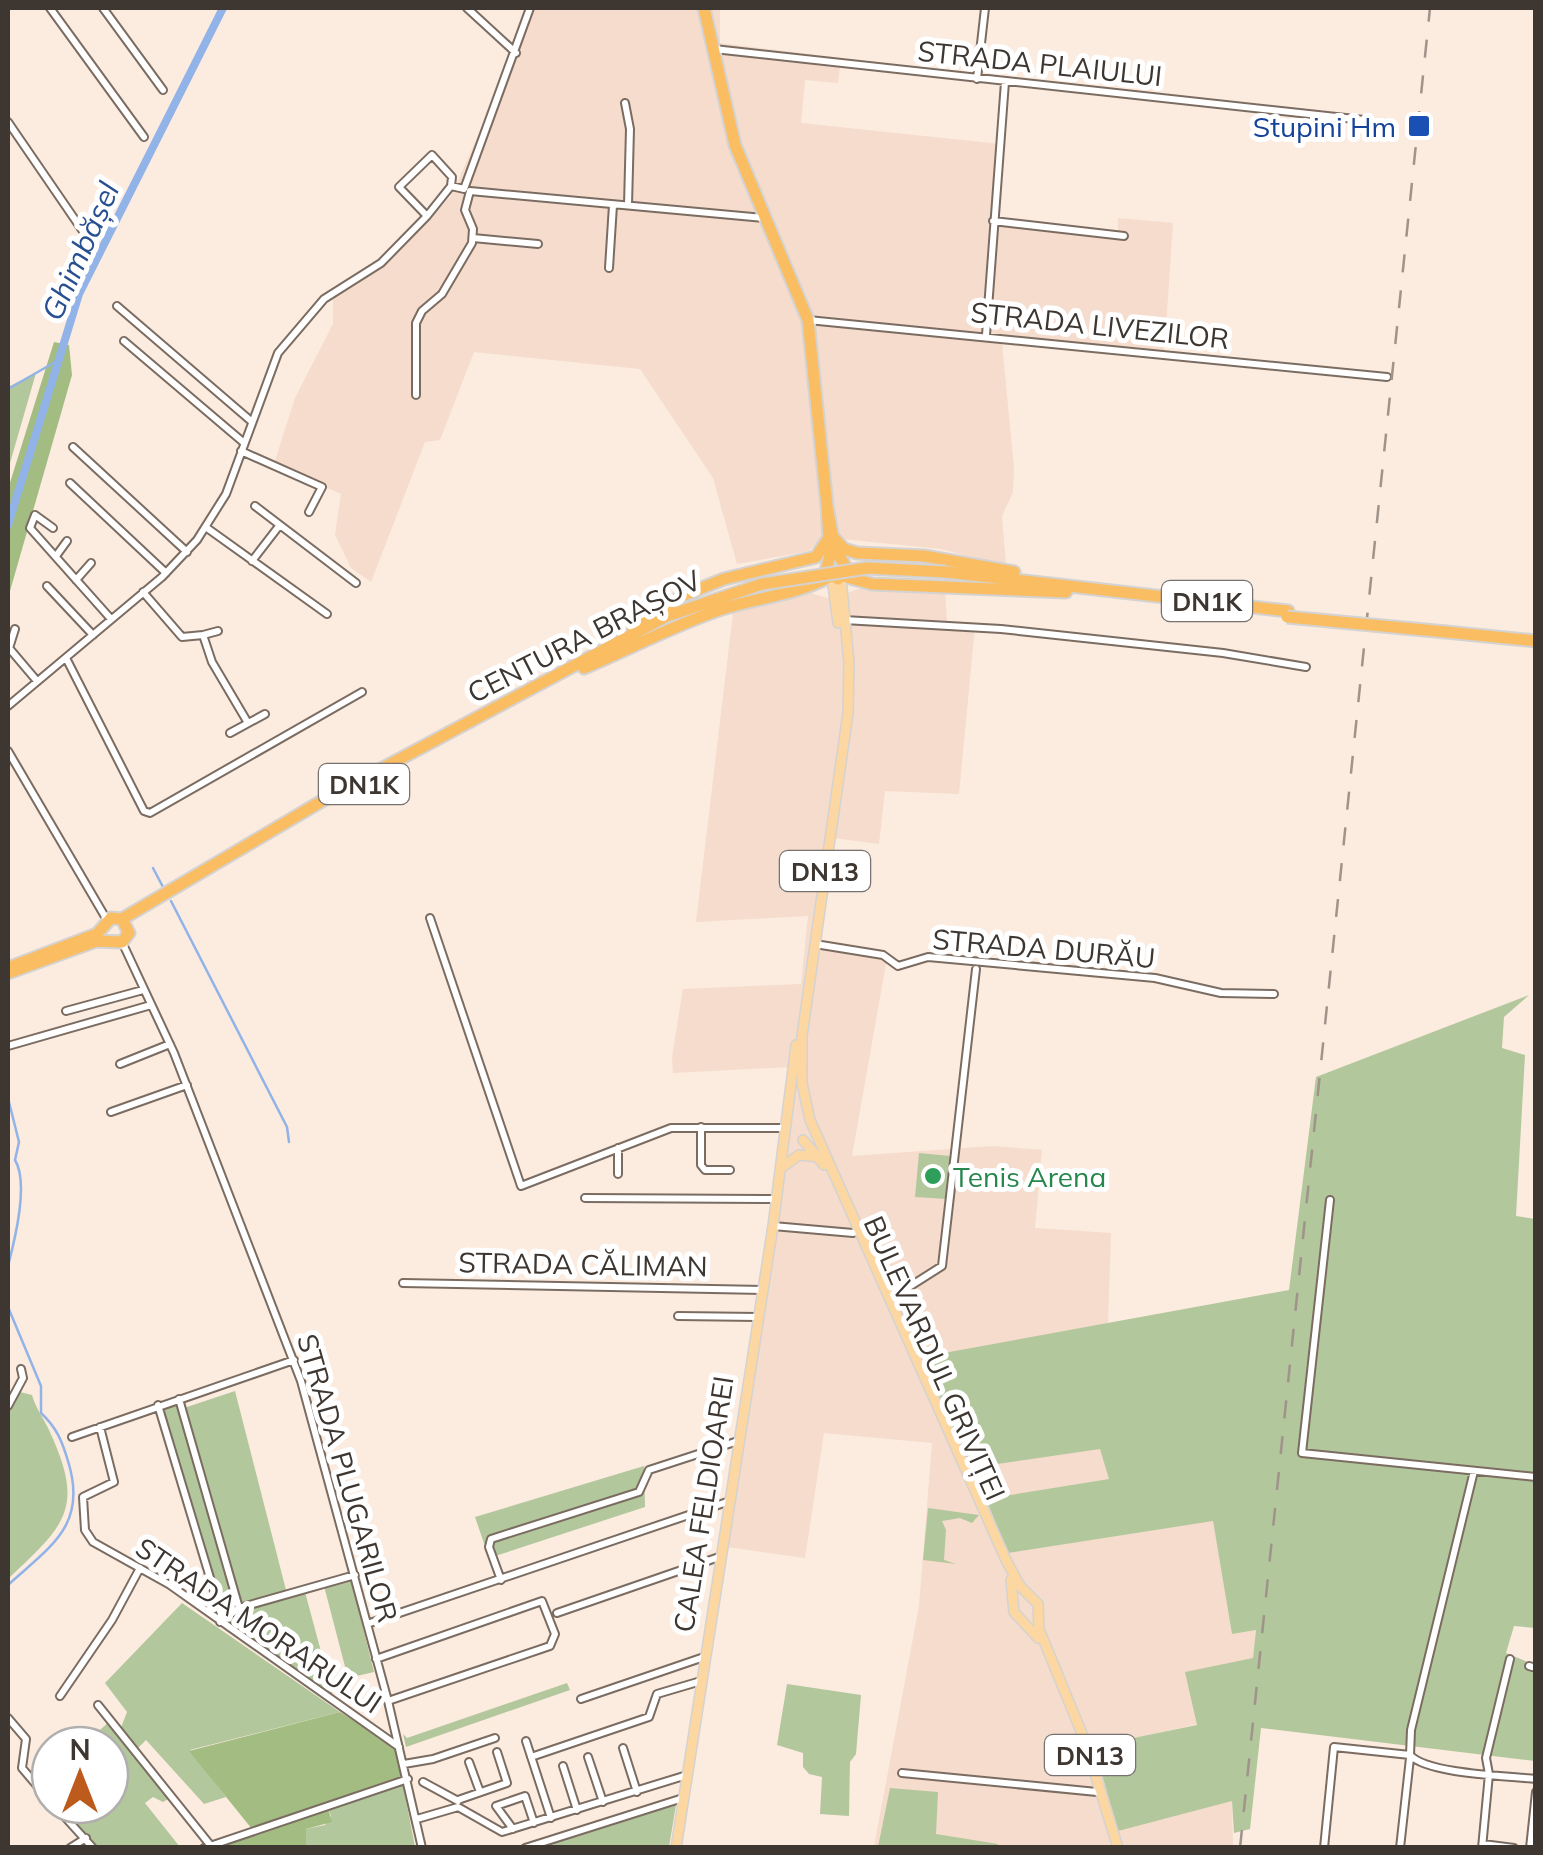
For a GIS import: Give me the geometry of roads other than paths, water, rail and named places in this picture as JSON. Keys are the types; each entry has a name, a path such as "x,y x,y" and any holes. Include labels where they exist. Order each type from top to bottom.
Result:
{"highway":[{"name":"CALEA FELDIOAREI","path":"704,8 734,145 808,320 835,570"},
{"path":"565,673 693,592 747,572 806,560 824,550 830,535 844,549 864,553"},
{"path":"565,673 721,610 811,589 864,553"},
{"name":"DN1K","path":"864,553 924,556 1071,588"},
{"path":"806,560 872,584 1071,588"},
{"name":"CENTURA BRAȘOV","path":"8,970 126,924 288,826 679,611 763,586 867,568 1536,638"},
{"name":"CENTURA BRAȘOV","path":"105,930 122,942 126,924"}],"main road":[{"name":"CALEA FELDIOAREI","path":"676,1848 777,1199 843,713 844,673 835,570"},
{"path":"811,589 838,596 853,584 872,584"},
{"name":"CALEA FELDIOAREI","path":"781,1168 801,1140 810,1135 801,1052 848,713 844,620 838,596"},
{"path":"787,1127 799,1114 810,1121"},
{"name":"BULEVARDUL GRIVIȚEI","path":"810,1121 853,1233 1004,1566 1015,1601"},
{"name":"DN13","path":"787,1127 801,1140"},
{"name":"BULEVARDUL GRIVIȚEI","path":"801,1140 825,1160 1012,1572 1030,1596"},
{"path":"781,1168 799,1155 825,1160"},
{"path":"1030,1596 1015,1601 1014,1612 1034,1631 1055,1678 1116,1848"},
{"name":"DN13","path":"1030,1596 1038,1604 1036,1615 1089,1752 1116,1848"},
{"path":"1023,1620 1036,1615"}],"street":[{"path":"50,8 144,137"},
{"path":"103,8 163,90"},
{"path":"467,8 516,52"},
{"path":"416,395 418,318 442,294 473,238 465,210 467,190 530,8"},
{"path":"978,80 985,8"},
{"name":"STRADA PLAIULUI","path":"712,49 1364,120"},
{"path":"986,335 1005,82"},
{"path":"625,103 630,127 628,206"},
{"path":"8,122 91,242"},
{"path":"8,706 166,574 206,528 226,494 276,356 321,302 382,263 426,216 451,186 452,177 432,154 399,187 426,216"},
{"path":"451,186 764,218"},
{"path":"609,268 613,204"},
{"path":"993,221 1124,236"},
{"path":"473,238 538,244"},
{"path":"117,306 251,421"},
{"name":"STRADA LIVEZILOR","path":"808,320 1387,378"},
{"path":"124,341 242,447 322,488 309,512"},
{"path":"73,447 186,552"},
{"path":"70,482 166,574"},
{"path":"254,506 356,583"},
{"path":"26,541 36,514 54,528"},
{"path":"252,561 279,526"},
{"path":"30,528 111,620"},
{"path":"206,528 327,614"},
{"path":"56,556 66,541"},
{"path":"76,580 90,562 98,570"},
{"path":"48,586 93,635"},
{"path":"143,592 182,638 218,631"},
{"path":"844,620 1000,629 1223,652 1306,667"},
{"path":"15,629 9,648 36,681"},
{"path":"203,635 212,662 248,723"},
{"path":"66,658 144,811 150,813 362,692"},
{"path":"230,733 265,714"},
{"path":"8,751 105,930"},
{"path":"430,918 522,1186 663,1130 787,1127"},
{"name":"STRADA PLUGARILOR","path":"122,942 170,1044 294,1360 368,1624 422,1848"},
{"name":"STRADA DURĂU","path":"814,944 883,955 898,966 928,957 1155,978 1221,992 1274,994"},
{"name":"BULEVARDUL GRIVIȚEI","path":"888,1300 942,1266 976,969"},
{"path":"66,1011 143,990"},
{"path":"8,1046 151,1005"},
{"path":"120,1064 170,1044"},
{"path":"111,1112 186,1085"},
{"path":"701,1127 702,1166 705,1170 730,1170"},
{"path":"618,1148 618,1174"},
{"path":"585,1198 777,1199"},
{"path":"1330,1200 1302,1453 1536,1477"},
{"path":"773,1226 853,1233"},
{"name":"STRADA CĂLIMAN","path":"403,1283 763,1290"},
{"path":"678,1316 758,1317"},
{"path":"72,1437 294,1360"},
{"path":"8,1406 22,1381 22,1369"},
{"path":"178,1398 239,1608"},
{"path":"158,1405 221,1622 239,1608 354,1575"},
{"name":"STRADA MORARULUI","path":"100,1427 114,1479 113,1485 82,1498 85,1530 93,1542 170,1584 400,1747"},
{"path":"501,1580 489,1547 491,1539 639,1492 649,1470 738,1441"},
{"path":"1400,1848 1411,1730 1474,1471"},
{"path":"368,1624 728,1502"},
{"path":"557,1613 719,1557"},
{"path":"60,1696 112,1620 140,1568"},
{"path":"376,1659 542,1601 555,1634 550,1646 388,1702"},
{"path":"581,1698 704,1657"},
{"path":"1509,1847 1482,1846 1489,1774 1486,1758 1510,1659"},
{"path":"531,1758 649,1717 657,1694 701,1681"},
{"path":"98,1705 208,1846 408,1779"},
{"path":"8,1718 26,1739 22,1768 30,1777"},
{"path":"404,1764 433,1759 494,1738"},
{"path":"526,1742 552,1818"},
{"path":"1324,1848 1334,1747 1410,1756 1425,1764 1536,1779"},
{"path":"623,1748 637,1792"},
{"path":"417,1819 507,1783 497,1752"},
{"path":"588,1757 603,1802"},
{"path":"468,1762 480,1792"},
{"path":"563,1766 577,1810"},
{"path":"902,1773 1097,1792"},
{"path":"423,1782 498,1832 687,1776"},
{"path":"1530,1848 1536,1792"},
{"path":"513,1829 496,1806 525,1796 534,1823"},
{"path":"525,1848 683,1798"},
{"path":"73,1825 93,1848"},
{"path":"70,1848 86,1838"}],"waterway":[{"name":"Ghimbășel","path":"8,525 79,294 223,8"},
{"path":"8,389 57,361"},
{"path":"153,868 163,887"},
{"path":"171,901 287,1127 289,1142"},
{"path":"8,1098 19,1142 15,1160 21,1182 8,1266"},
{"path":"8,1307 41,1386 41,1413 61,1441 73,1483 73,1502 62,1532 8,1585"}],"railway":[{"path":"1240,1848 1430,8"}],"place":[{"name":"Stupini Hm","path":"1419,126"},
{"name":"Tenis Arena","path":"933,1176"}]}
